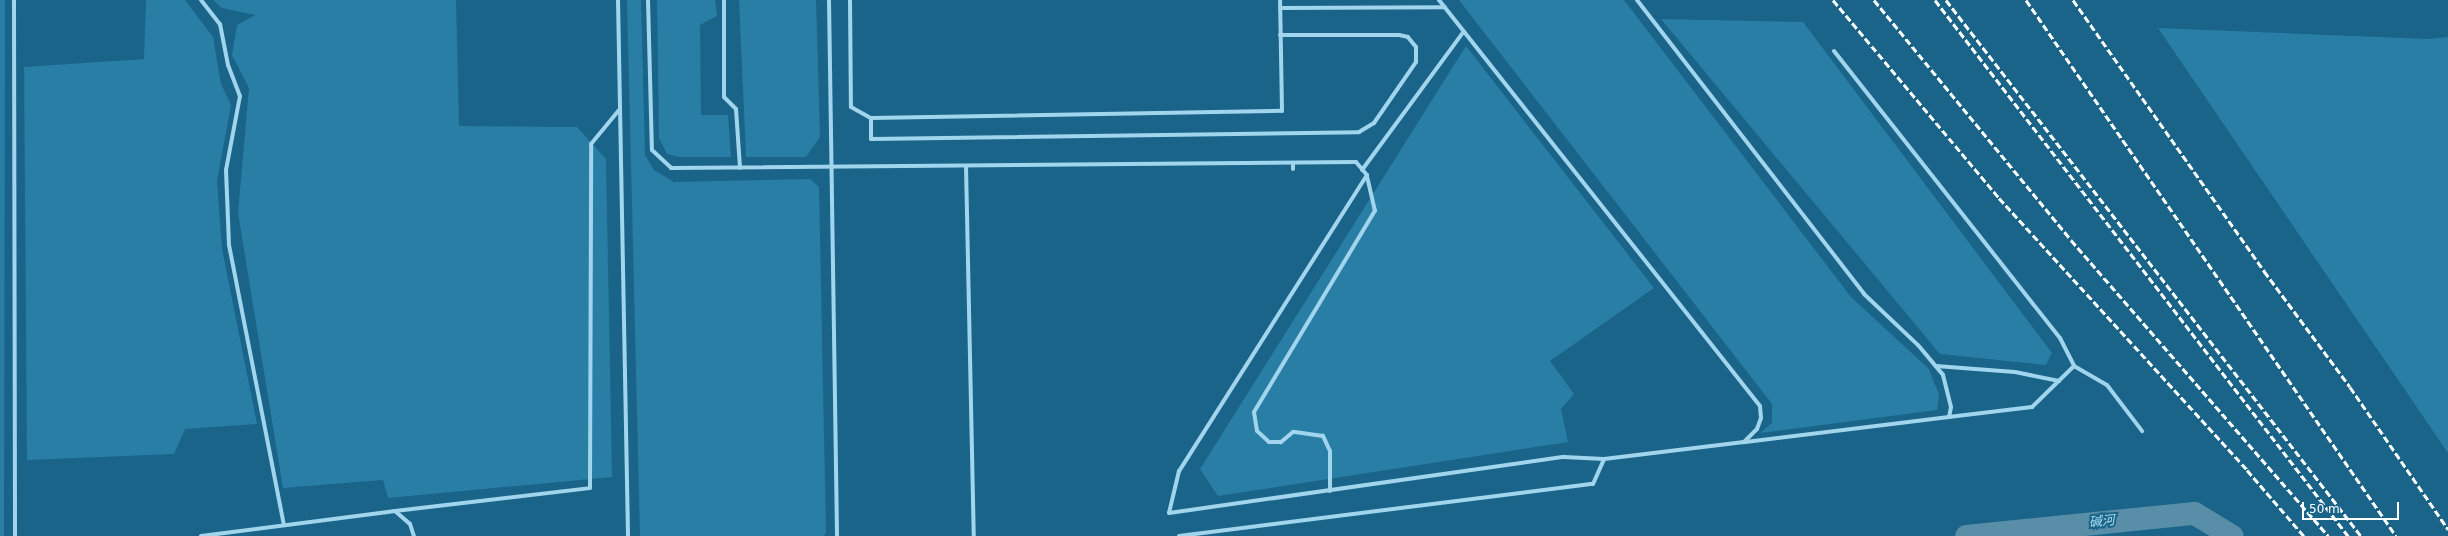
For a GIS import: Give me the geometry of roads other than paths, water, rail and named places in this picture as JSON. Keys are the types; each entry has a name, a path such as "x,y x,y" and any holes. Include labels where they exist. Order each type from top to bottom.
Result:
{"street":[{"path":"14,0 15,536"},
{"path":"201,0 220,24 228,65 240,96 226,170 229,245 284,525"},
{"path":"618,0 628,536"},
{"path":"648,0 652,150 671,168 832,168 1356,162 1367,175 1376,211 1254,412 1257,431 1269,442 1281,442 1293,432 1322,436 1330,451 1330,490"},
{"path":"724,0 724,97 736,109 740,168"},
{"path":"829,0 837,536"},
{"path":"850,0 851,107 871,118 1282,111 1280,0"},
{"path":"1439,0 1760,406 1762,418 1757,429 1744,442"},
{"path":"1637,0 1864,294 1918,345 1943,375 1951,407 1949,417"},
{"path":"1280,8 1444,7"},
{"path":"1362,170 1464,30"},
{"path":"871,118 871,139 1359,132 1374,123 1416,62 1416,48 1408,37 1399,35 1280,35"},
{"path":"1834,50 2060,338 2074,366 2107,385 2142,431"},
{"path":"201,536 590,488 591,144 620,109"},
{"path":"1292,163 1293,169"},
{"path":"966,166 974,536"},
{"path":"1367,175 1179,471 1169,513 1564,458 1604,459 2032,407 2074,366"},
{"path":"1936,366 2015,372 2059,381"},
{"path":"1179,536 1593,484 1604,459"},
{"path":"395,511 410,524 414,536"}],"waterway":[{"name":"碱河","path":"1966,536 2194,513 2232,536"}],"railway":[{"path":"1833,0 1999,198 2247,470 2304,536"},
{"path":"1874,0 2071,240 2328,536"},
{"path":"1935,0 2348,536"},
{"path":"1946,0 2361,536"},
{"path":"2026,0 2396,536"},
{"path":"2073,0 2264,271 2350,387 2448,529"}]}
